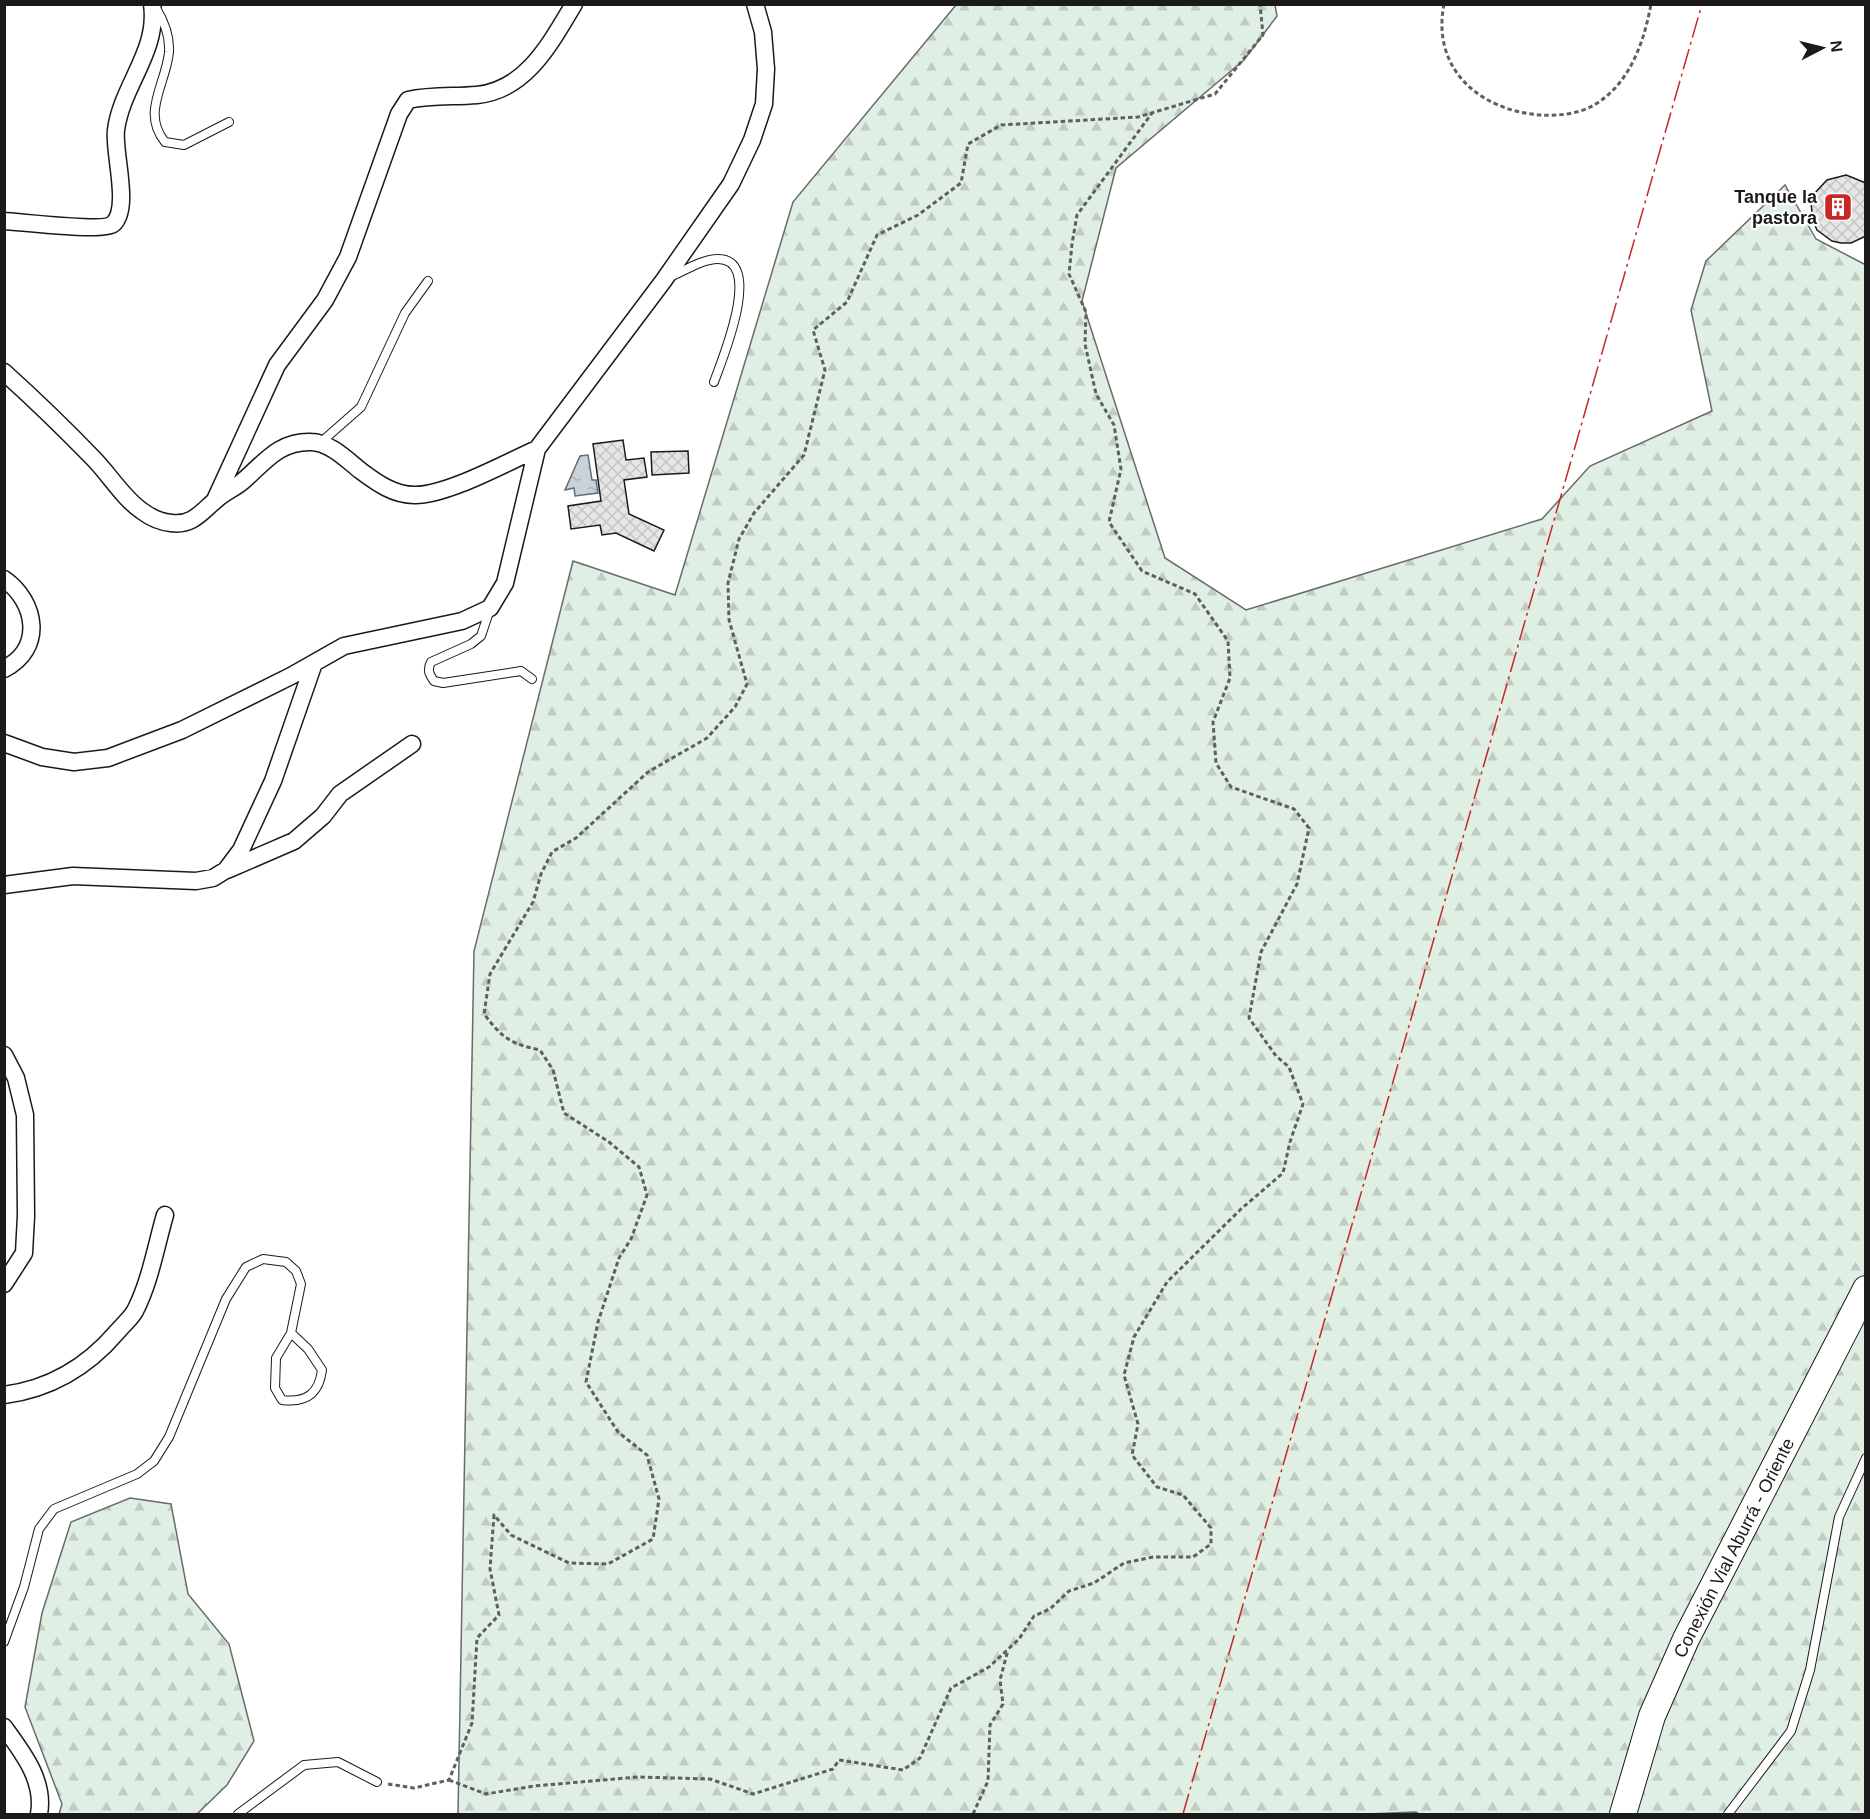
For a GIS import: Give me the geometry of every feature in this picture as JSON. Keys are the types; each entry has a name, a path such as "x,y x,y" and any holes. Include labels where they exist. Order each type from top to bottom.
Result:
{"main road":[{"name":"Conexión Vial Aburrá - Oriente","path":"1623,1815 1652,1716 1686,1639 1866,1289"}],"street":[{"path":"4,221 93,228 111,226 115,222 121,204 116,130 126,97 147,53 155,22 153,4"},
{"path":"215,500 277,365 326,300 348,257 399,114 408,100 430,95 479,95 515,82 545,52 574,4"},
{"path":"4,743 42,757 74,762 108,758 182,730 344,646 462,621 490,608 505,583 537,449 664,280 730,184 752,140 764,104 763,32 755,4"},
{"path":"4,372 94,459 141,510 156,519 172,524 181,523 203,514 215,500 242,482 273,452 290,444 313,441 330,448 378,484 397,493 415,495 433,492 462,482 537,449"},
{"path":"4,579 19,589 29,610 33,630 29,648 12,665 4,669"},
{"path":"226,870 241,850 273,781 314,663"},
{"path":"4,885 73,876 196,881 213,878 226,870 294,841 323,816 340,794 412,744"},
{"path":"4,1055 16,1078 24,1115 26,1216 24,1252 4,1284"},
{"path":"4,1395 41,1386 74,1372 103,1349 135,1312 165,1215"},
{"path":"4,1727 37,1782 41,1802 39,1815"}],"lane":[{"path":"153,4 166,24 169,52 155,105 156,131 165,142 184,145 229,122"},
{"path":"664,280 709,260 720,259 731,264 740,282 739,309 714,382"},
{"path":"319,444 361,407 405,313 428,281"},
{"path":"490,608 481,636 471,644 431,662 428,668 429,675 434,681 443,683 521,671 532,679"},
{"path":"4,1642 24,1587 39,1529 54,1509 137,1473 154,1461 169,1437 226,1299 246,1267 263,1258 286,1262 296,1270 302,1284 291,1333 276,1358 274,1388 282,1400 296,1402 311,1397 320,1384 322,1370 308,1349 291,1333"},
{"path":"1728,1815 1791,1731 1810,1670 1839,1517 1866,1458"},
{"path":"238,1815 304,1765 338,1762 377,1782"}],"path":[{"path":"449,1780 472,1723 477,1638 499,1615 490,1569 494,1515 511,1535 569,1563 608,1564 652,1539 659,1499 647,1455 618,1432 586,1382 598,1322 619,1258 632,1239 647,1195 639,1167 609,1142 564,1113 553,1070 540,1050 517,1046 498,1034 484,1014 490,974 533,902 541,874 552,852 576,838 648,772 707,738 735,707 747,684 729,620 728,583 739,539 753,513 804,455 825,370 813,330 847,302 877,234 918,215 961,183 968,144 1001,125 1138,117 1215,94 1263,35 1260,4"},
{"path":"1444,4 1444,42 1449,60 1462,81 1476,94 1494,105 1524,114 1550,115 1574,113 1594,105 1613,89 1640,52 1651,4"},
{"path":"377,1782 414,1788 449,1780 486,1794 534,1786 638,1777 710,1779 753,1794 833,1769 839,1760 903,1770 920,1758 951,1688 989,1667 1019,1639 1034,1616 1050,1609 1069,1592 1094,1583 1124,1563 1153,1557 1193,1557 1211,1544 1211,1528 1183,1495 1157,1487 1132,1455 1138,1424 1124,1375 1134,1336 1167,1282 1241,1209 1283,1173 1290,1142 1303,1104 1289,1067 1276,1056 1249,1018 1261,952 1297,884 1309,828 1294,809 1231,786 1216,763 1213,722 1230,678 1228,641 1195,594 1142,571 1109,522 1120,469 1114,425 1096,394 1085,344 1086,312 1069,274 1077,215 1152,113"},
{"path":"973,1815 988,1781 990,1725 1003,1704 1000,1680 1009,1649"}],"green space":[{"path":"956,5 1275,5 1277,16 1244,60 1116,168 1082,301 1165,558 1246,610 1542,519 1590,466 1712,411 1691,310 1706,261 1785,185 1816,239 1866,265 1865,1814 1419,1814 1416,1812 1367,1814 458,1814 474,951 573,561 675,595 793,202"},
{"path":"130,1498 171,1504 188,1594 229,1644 254,1741 227,1785 197,1814 59,1814 62,1804 25,1707 42,1613 71,1522"}],"water":[{"path":"588,455 592,480 596,480 598,493 575,496 574,488 565,490 580,456"}],"building":[{"name":"Tanque la pastora","path":"1846,175 1866,183 1866,236 1851,243 1841,243 1832,241 1817,230 1813,221 1811,203 1814,194 1827,180"},
{"path":"623,440 626,460 644,458 647,477 624,480 629,514 664,530 654,551 616,533 602,535 600,525 571,529 568,506 601,501 593,444"},
{"path":"688,451 689,473 652,475 651,452"}],"power":[{"path":"1183,1814 1702,4"}],"place":[{"name":"Tanque la pastora","path":"1838,207"}]}
